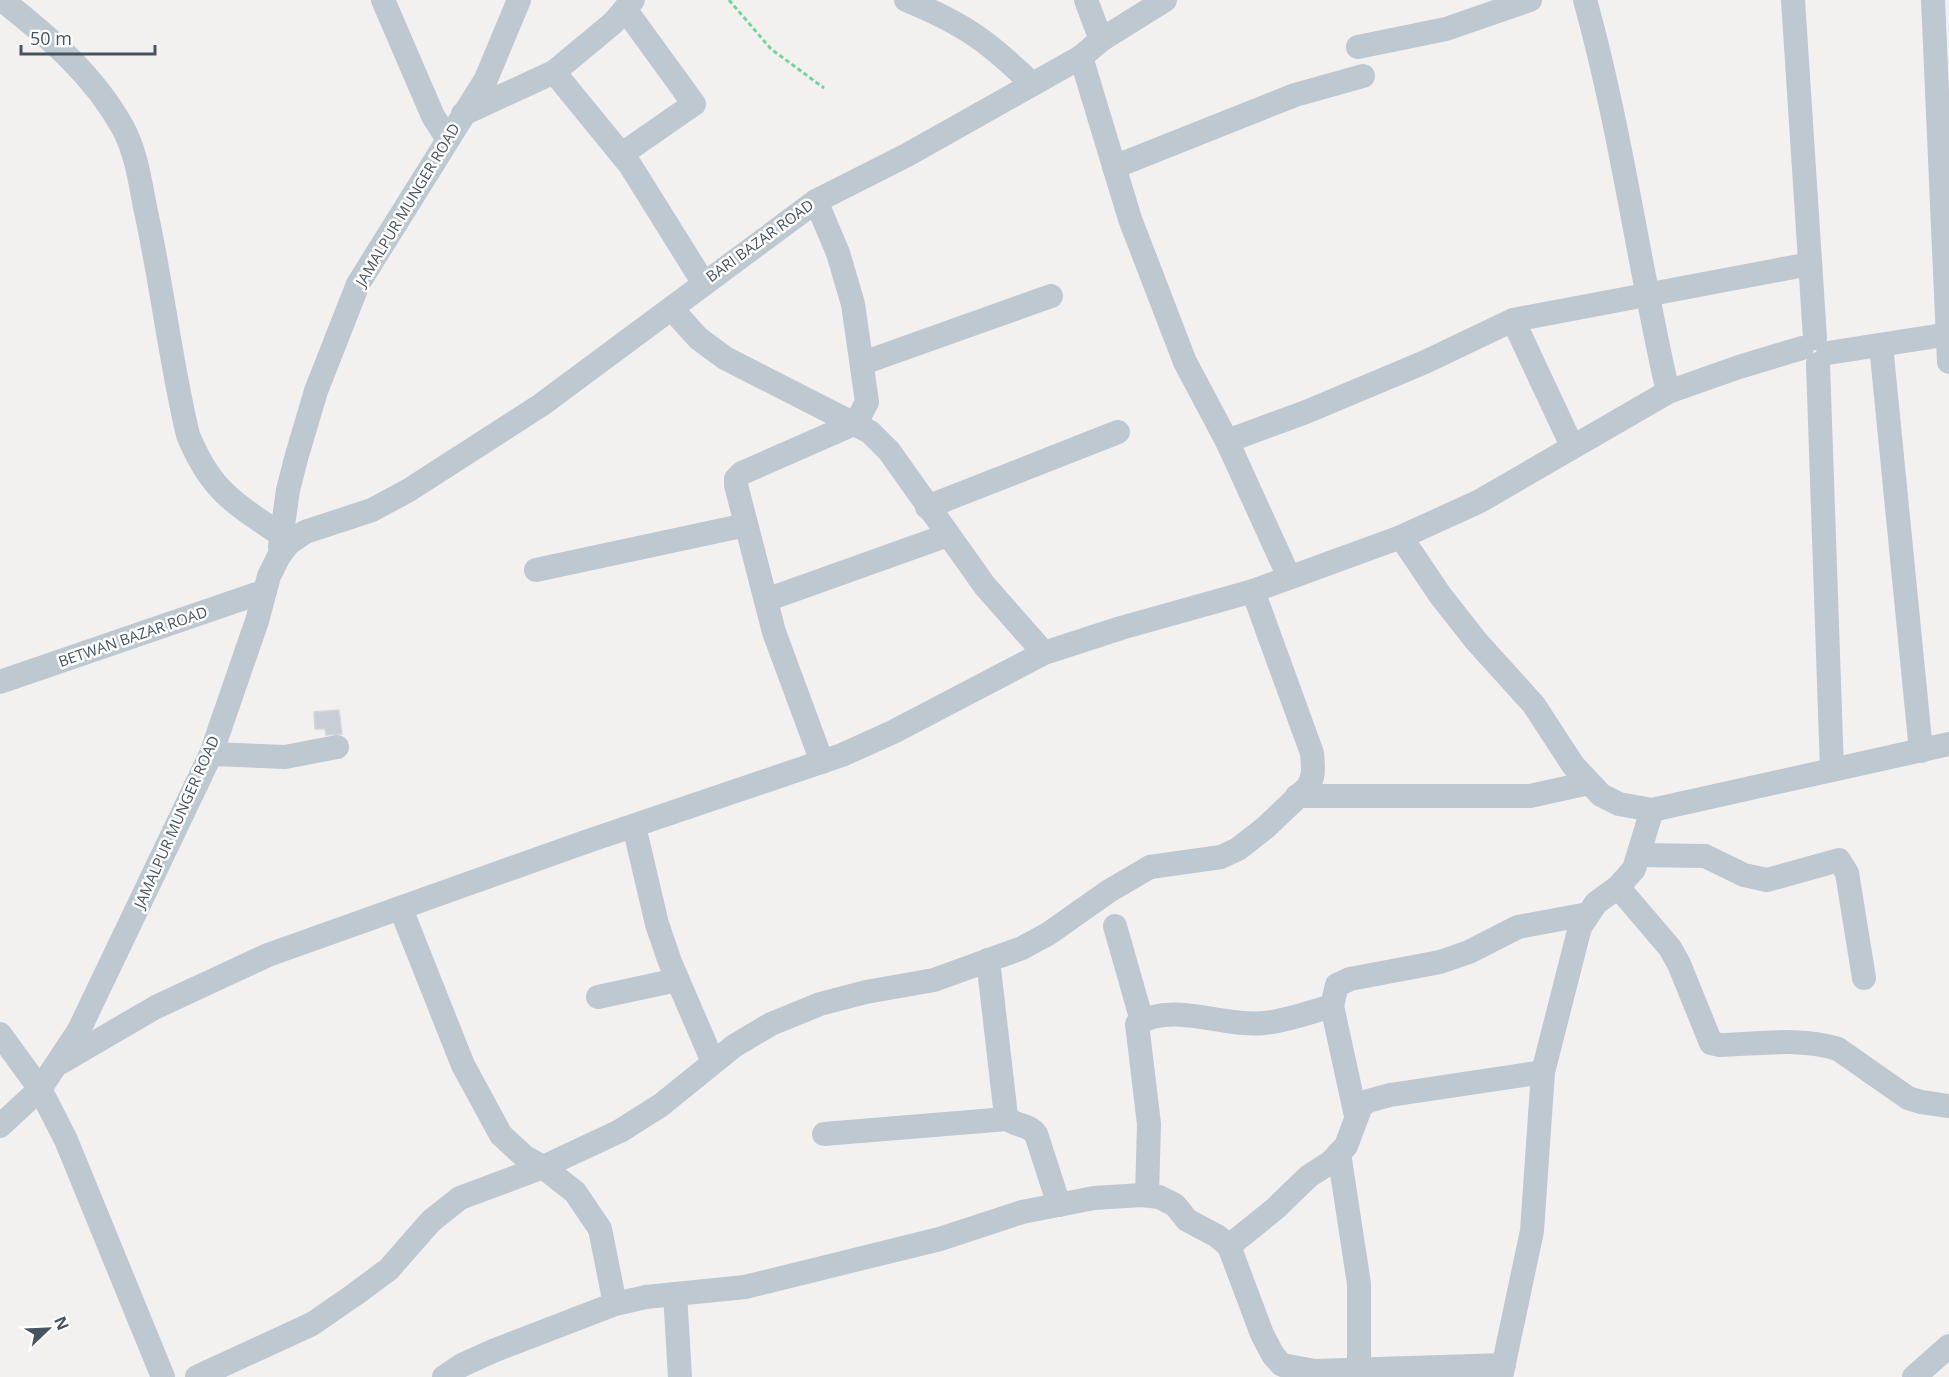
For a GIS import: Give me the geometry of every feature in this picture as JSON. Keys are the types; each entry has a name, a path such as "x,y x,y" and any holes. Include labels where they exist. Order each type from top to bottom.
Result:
{"street":[{"path":"2,0 38,28 83,71 124,131 137,167 154,244 188,435 199,462 212,483 280,545"},
{"path":"383,0 433,116 447,138"},
{"name":"JAMALPUR MUNGER ROAD","path":"0,1126 40,1089 60,1063 94,1000 211,754 280,545 288,490 316,391 358,284 486,78 519,0"},
{"path":"906,0 969,29 993,46 1032,84"},
{"path":"1086,0 1101,40"},
{"name":"BARI BAZAR ROAD","path":"372,510 409,490 494,437 672,309 703,282 816,201 907,155 1081,57 1101,40 1165,0"},
{"path":"1358,47 1446,29 1530,0"},
{"path":"1585,0 1607,77 1641,256 1645,294 1668,392"},
{"path":"1793,0 1816,351 1832,770"},
{"path":"1933,0 1949,362"},
{"path":"463,114 554,72 629,4 694,104 622,154"},
{"path":"1081,57 1130,219 1185,362 1227,441 1289,577"},
{"path":"554,72 622,154 703,282"},
{"path":"1114,167 1295,95 1363,76"},
{"path":"816,201 846,275 863,363 867,402 856,423 738,475 736,485 774,632 822,762"},
{"path":"1227,441 1306,412 1425,362 1513,320 1810,264"},
{"path":"863,363 1052,296"},
{"path":"672,309 698,338 724,358 870,432 889,451 984,586 1044,653"},
{"path":"1513,320 1572,446"},
{"path":"60,1063 136,1017 210,980 268,955 822,762 893,732 1044,653 1120,628 1253,591 1401,537 1480,501 1668,392 1739,367 1816,351 1881,345 1948,334"},
{"path":"1881,345 1921,751"},
{"path":"927,507 1118,432"},
{"name":"JAMALPUR MUNGER ROAD","path":"280,545 289,543 305,532 372,510"},
{"path":"536,570 746,525"},
{"path":"766,600 948,535"},
{"path":"1401,537 1440,594 1477,642 1534,705 1573,765 1601,795 1619,804 1652,810 1949,744"},
{"name":"BETWAN BAZAR ROAD","path":"0,682 265,591"},
{"path":"197,1377 312,1324 389,1269 431,1221 460,1198 543,1167 620,1131 661,1106 712,1062 771,1024 820,1004 866,992 934,980 1022,948 1048,934 1109,891 1150,867 1221,857 1238,849 1265,828 1312,781 1312,753 1253,591"},
{"path":"211,754 285,757 337,747"},
{"path":"1297,796 1530,796 1589,783"},
{"path":"444,1377 462,1365 493,1351 615,1304 675,1294 745,1287 940,1239 1022,1212 1094,1198 1147,1195 1159,1197 1175,1205 1187,1220 1229,1246 1262,1334 1273,1355 1282,1365 1315,1371 1503,1371 1532,1231 1543,1072 1580,927 1587,914 1634,868 1640,855 1652,810"},
{"path":"634,826 657,924 677,980 712,1062"},
{"path":"1640,855 1705,856 1744,875 1767,880 1839,860 1847,873 1864,978"},
{"path":"1618,886 1670,948 1679,964 1711,1043 1720,1046 1810,1043 1828,1045 1838,1048 1908,1098 1949,1106"},
{"path":"401,909 451,1036 482,1104 501,1135 525,1157 543,1167 575,1192 600,1229 615,1304"},
{"path":"1356,1116 1332,1006 1334,991 1342,982 1440,962 1469,952 1518,927 1587,914"},
{"path":"1115,926 1142,1021"},
{"path":"988,960 1007,1119"},
{"path":"598,997 677,980"},
{"path":"1147,1195 1149,1124 1135,1029 1142,1021 1159,1017 1192,1016 1264,1023 1332,1006"},
{"path":"0,1034 40,1089 84,1183 163,1377"},
{"path":"1229,1246 1339,1153 1350,1137 1361,1106 1376,1098 1543,1072"},
{"path":"824,1134 1007,1119 1034,1131 1059,1205"},
{"path":"1339,1153 1359,1284 1359,1370"},
{"path":"675,1294 680,1377"},
{"path":"1914,1377 1949,1346"}],"path":[{"path":"729,0 771,49 824,88"}],"building":[{"path":"339,710 342,734 326,735 325,729 315,729 314,712"}]}
